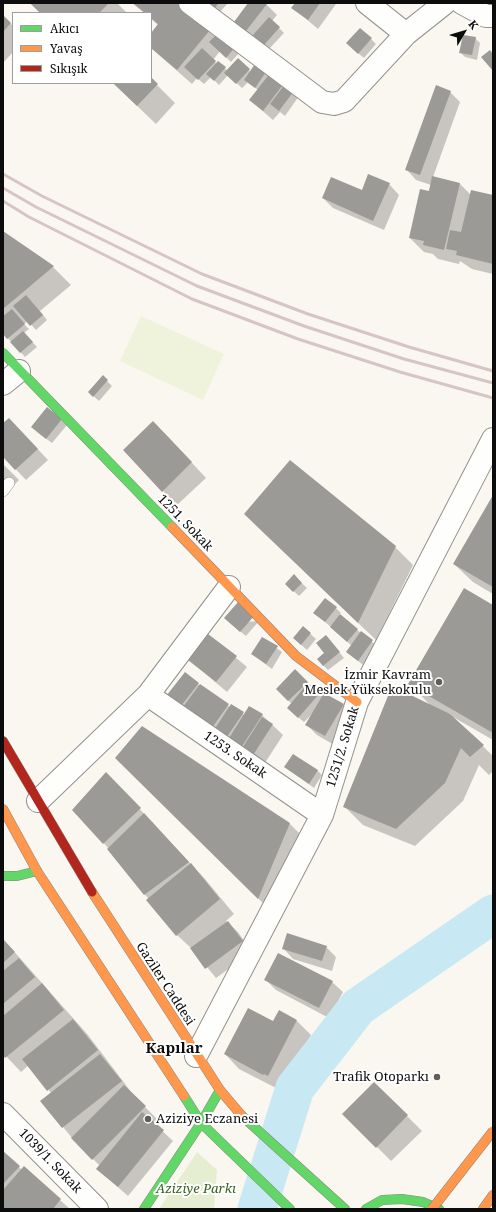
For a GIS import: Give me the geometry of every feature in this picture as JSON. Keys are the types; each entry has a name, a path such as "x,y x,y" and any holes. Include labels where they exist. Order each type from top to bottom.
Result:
{"main road":[{"name":"1251. Sokak","path":"3,353 11,377 228,587 296,656 357,702"},
{"name":"Gaziler Caddesi","path":"3,741 88,885 196,1056 220,1090 240,1115 345,1209"},
{"path":"3,809 37,871 201,1123 290,1209"},
{"path":"3,876 17,876 37,871"},
{"path":"144,1209 201,1123 220,1090"},
{"path":"432,1209 493,1131"},
{"path":"483,1209 493,1195"},
{"path":"366,1209 382,1200 402,1199 423,1202 439,1209"}],"street":[{"path":"190,3 322,102 334,104 344,101 406,34 446,3"},
{"path":"367,3 406,34"},
{"path":"462,3 486,16 493,16"},
{"name":"1251/2. Sokak","path":"196,1056 322,815 357,702 493,438"},
{"path":"38,801 148,695 228,587"},
{"name":"1253. Sokak","path":"148,695 322,815"},
{"name":"1039/1. Sokak","path":"3,1114 97,1209"}],"green space":[{"path":"141,316 224,354 203,400 120,361"},
{"name":"Aziziye Parkı","path":"197,1152 217,1170 214,1209 159,1209"}],"building":[{"path":"30,3 109,3 100,12 39,12"},
{"path":"133,3 178,3 210,30 177,70 152,49 152,32 158,24 152,19 152,12 144,12"},
{"path":"206,3 219,3 214,9"},
{"path":"248,3 267,4 246,31 234,22"},
{"path":"295,3 320,3 308,20 291,8"},
{"path":"3,15 11,23 3,32"},
{"path":"269,17 280,27 264,45 253,35"},
{"path":"360,28 372,38 358,54 346,43"},
{"path":"220,31 236,46 226,58 209,42"},
{"path":"463,35 476,37 472,55 459,53"},
{"path":"202,48 216,61 198,80 184,67"},
{"path":"490,50 493,54 493,71 481,57"},
{"path":"238,58 250,69 236,84 224,73"},
{"path":"218,61 226,67 214,81 206,74"},
{"path":"257,61 268,69 255,88 244,80"},
{"path":"271,72 285,82 263,111 249,100"},
{"path":"152,78 158,84 137,106 114,84 152,84"},
{"path":"285,84 294,91 279,111 270,104"},
{"path":"436,85 451,91 420,175 405,170"},
{"path":"368,174 390,183 373,221 322,198 331,177 362,190"},
{"path":"432,176 460,183 444,250 423,245 424,241 409,238 420,189 429,191"},
{"path":"471,190 493,195 493,264 456,255 457,251 446,249 450,230 461,232"},
{"path":"3,231 54,266 3,309"},
{"path":"26,295 43,315 30,326 13,306"},
{"path":"12,309 25,324 7,339 3,334 3,316"},
{"path":"23,331 33,342 20,353 10,342"},
{"path":"103,375 108,380 93,397 88,392"},
{"path":"47,407 62,419 46,439 31,427"},
{"path":"9,418 38,449 15,470 3,457 3,423"},
{"path":"153,421 192,462 162,492 123,450"},
{"path":"290,460 396,546 358,623 244,514"},
{"path":"493,495 493,587 453,564"},
{"path":"294,574 302,583 293,592 285,584"},
{"path":"464,588 493,605 493,733 408,684"},
{"path":"325,598 337,607 325,622 313,613"},
{"path":"239,601 255,615 240,632 224,618"},
{"path":"340,614 358,629 347,642 330,627"},
{"path":"303,626 311,633 301,645 293,638"},
{"path":"361,631 373,640 358,661 346,652"},
{"path":"208,634 237,656 216,682 188,660"},
{"path":"326,635 340,652 323,666 317,659 324,653 316,643"},
{"path":"262,637 278,646 266,664 251,654"},
{"path":"295,669 308,682 288,701 276,689"},
{"path":"185,672 199,683 177,711 163,700"},
{"path":"308,683 320,693 298,718 287,708"},
{"path":"200,684 229,704 209,732 180,711"},
{"path":"392,686 450,714 484,745 470,757 461,748 445,783 396,829 343,807"},
{"path":"324,693 344,704 325,736 305,725"},
{"path":"231,704 244,712 224,741 212,733"},
{"path":"249,706 263,714 239,751 226,743"},
{"path":"262,717 273,724 250,760 239,753"},
{"path":"142,726 290,823 258,899 115,758"},
{"path":"293,754 318,770 309,784 284,767"},
{"path":"106,772 141,808 103,844 72,810"},
{"path":"144,813 189,862 144,895 107,849"},
{"path":"191,863 220,899 176,936 146,900"},
{"path":"228,921 243,941 205,969 190,948"},
{"path":"287,933 327,946 322,961 282,949"},
{"path":"3,939 15,952 3,963"},
{"path":"278,953 333,981 319,1008 264,980"},
{"path":"19,958 35,977 3,1004 3,971"},
{"path":"42,983 64,1010 5,1058 3,1055 3,1016"},
{"path":"248,1008 273,1021 279,1010 297,1020 268,1076 263,1075 224,1054"},
{"path":"73,1019 98,1050 47,1091 22,1059"},
{"path":"100,1054 122,1081 62,1128 40,1101"},
{"path":"374,1082 408,1115 376,1148 342,1114"},
{"path":"124,1085 146,1106 92,1160 71,1138"},
{"path":"142,1112 164,1130 118,1187 96,1169"},
{"path":"3,1151 20,1166 3,1184"},
{"path":"24,1166 61,1199 53,1209 3,1209 3,1190"}],"waterway":[{"path":"257,1209 295,1088 358,1007 493,914"}],"railway":[{"path":"3,174 42,196 202,274 308,314 409,347 493,371"},
{"path":"3,188 36,207 197,286 304,326 404,359 493,383"},
{"path":"3,201 29,217 192,299 298,339 400,372 493,398"}],"traffic: fast":[{"path":"3,353 172,527"},
{"path":"3,876 17,876 37,871"},
{"path":"144,1209 201,1123 220,1090"},
{"path":"184,1096 201,1123 290,1209"},
{"path":"242,1116 345,1209"},
{"path":"366,1209 382,1200 402,1199 423,1202 439,1209"}],"traffic: slow":[{"path":"172,527 296,656 357,702"},
{"path":"3,809 37,871 184,1096"},
{"path":"92,892 220,1090 242,1116"},
{"path":"432,1209 493,1131"},
{"path":"483,1209 493,1195"}],"traffic: jam":[{"path":"3,741 92,892"}],"place":[{"name":"İzmir Kavram Meslek Yüksekokulu","path":"439,682"},
{"name":"Trafik Otoparkı","path":"437,1077"},
{"name":"Aziziye Eczanesi","path":"148,1119"}],"district":[{"name":"Kapılar","path":"174,1049"}]}
